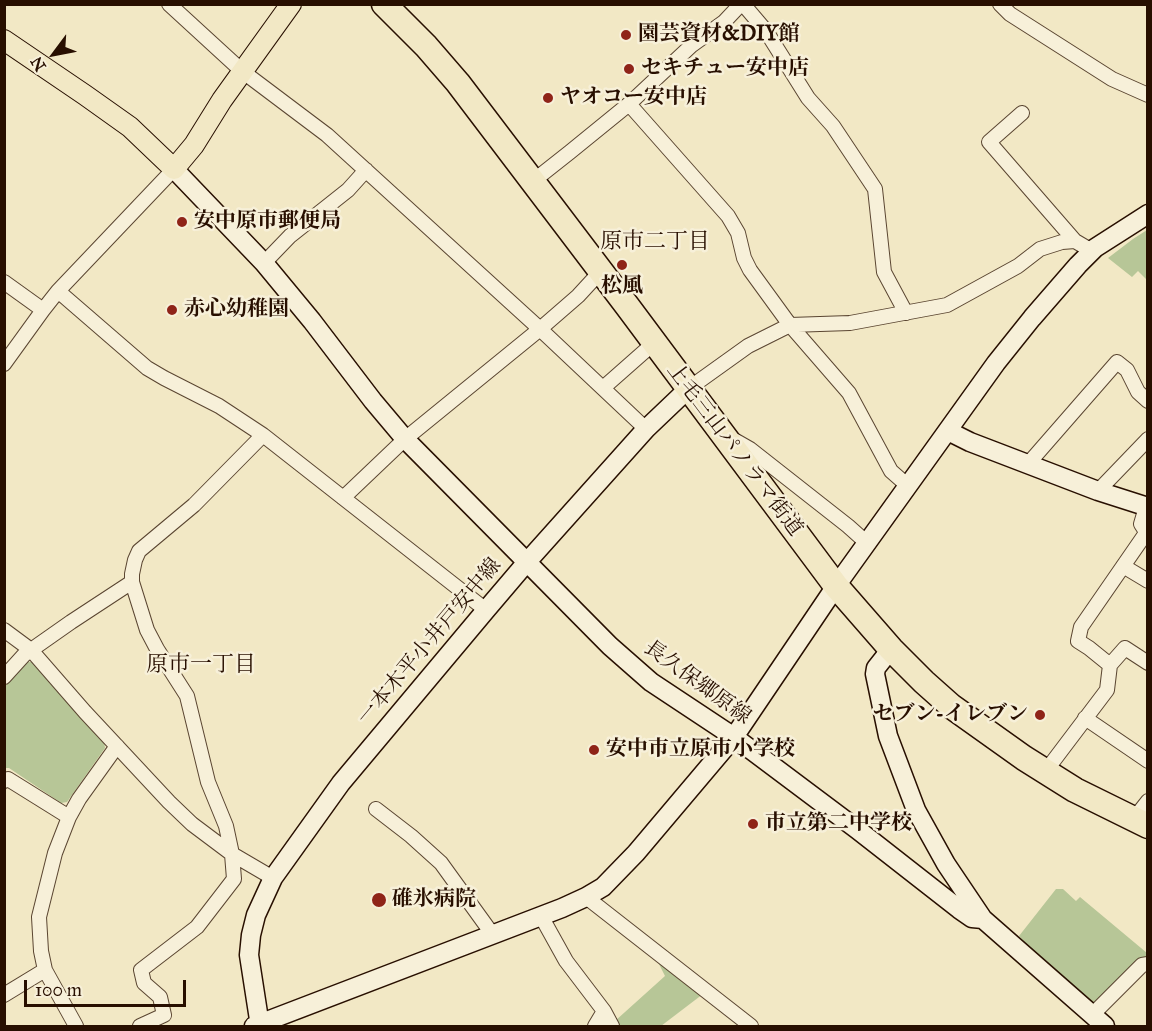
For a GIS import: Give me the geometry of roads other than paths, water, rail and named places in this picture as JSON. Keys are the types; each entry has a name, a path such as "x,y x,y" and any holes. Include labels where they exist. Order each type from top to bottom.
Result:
{"highway":[{"name":"上毛三山パノラマ街道","path":"384,4 426,46 458,83 836,586 891,649 951,706 1024,758 1075,790 1140,823"}],"main road":[{"path":"4,40 130,127 174,169 194,145 222,100 291,4"}],"street":[{"path":"170,4 242,71 327,135 646,429"},
{"path":"532,182 629,104 692,45 724,22 742,4 766,31 808,98 833,126 875,189 884,272 906,313"},
{"path":"1000,4 1010,14 1112,80 1148,95"},
{"path":"629,104 728,216 738,233 744,258 750,270 790,325 849,393 891,471 908,486"},
{"path":"1022,113 989,141 1076,241 1092,251"},
{"path":"4,364 58,291 174,169"},
{"name":"一本木平小井戸安中線","path":"174,169 264,264 405,439 526,563 341,783 273,878 256,915 251,935 249,955 257,1026"},
{"path":"264,264 290,236 348,190 366,170"},
{"path":"257,1026 541,916 586,897 603,887 636,853 734,737 836,586 996,363 1054,291 1092,251 1148,214"},
{"path":"526,563 646,429 688,388 748,346 790,325 850,323 947,306 1018,266 1040,249 1062,242 1076,241"},
{"path":"343,498 405,439 578,296 601,271"},
{"path":"4,282 43,310"},
{"path":"58,291 147,368 219,406 263,435 486,610"},
{"path":"603,388 654,342"},
{"path":"1028,464 1117,362 1127,370 1138,392 1148,401"},
{"path":"948,431 970,442 1098,491 1147,507 1141,524 1147,534 1081,627 1078,641 1110,665"},
{"path":"140,1026 164,1015 160,996 144,983 141,970 197,927 234,879 226,826 208,782 187,696 147,630 132,582 132,574 139,551 194,505 263,435"},
{"path":"1098,491 1148,439"},
{"path":"731,446 736,441 750,449 867,543"},
{"name":"長久保郷原線","path":"526,563 610,646 651,682 734,737 959,909 972,918 983,919 1099,1021"},
{"path":"1123,566 1148,581"},
{"path":"4,677 24,655 132,582"},
{"path":"4,630 31,650 85,712 192,824 232,854 273,878"},
{"path":"1045,771 1107,690 1110,665 1125,648 1148,663"},
{"path":"891,649 876,668 875,674 888,736 916,810 946,864 983,919"},
{"path":"1086,718 1148,761"},
{"path":"76,1026 45,970 41,951 39,917 55,853 69,817 117,746"},
{"path":"4,781 8,779 69,817"},
{"path":"1140,823 1148,801"},
{"path":"376,809 441,863 493,935"},
{"path":"586,897 744,1024"},
{"path":"541,916 566,961 604,1011 612,1026"},
{"path":"1099,1021 1142,965 1148,964"},
{"path":"4,995 45,970"},
{"path":"595,1026 604,1011"}],"place":[{"name":"園芸資材&DIY館","path":"626,35"},
{"name":"セキチュー安中店","path":"629,69"},
{"name":"ヤオコー安中店","path":"548,98"},
{"name":"安中原市郵便局","path":"182,222"},
{"name":"松風","path":"622,265"},
{"name":"赤心幼稚園","path":"172,310"},
{"name":"セブン-イレブン","path":"1040,715"},
{"name":"安中市立原市小学校","path":"594,750"},
{"name":"市立第二中学校","path":"753,824"},
{"name":"碓氷病院","path":"379,900"}],"district":[{"name":"原市二丁目","path":"655,243"},
{"name":"原市一丁目","path":"201,666"}]}
